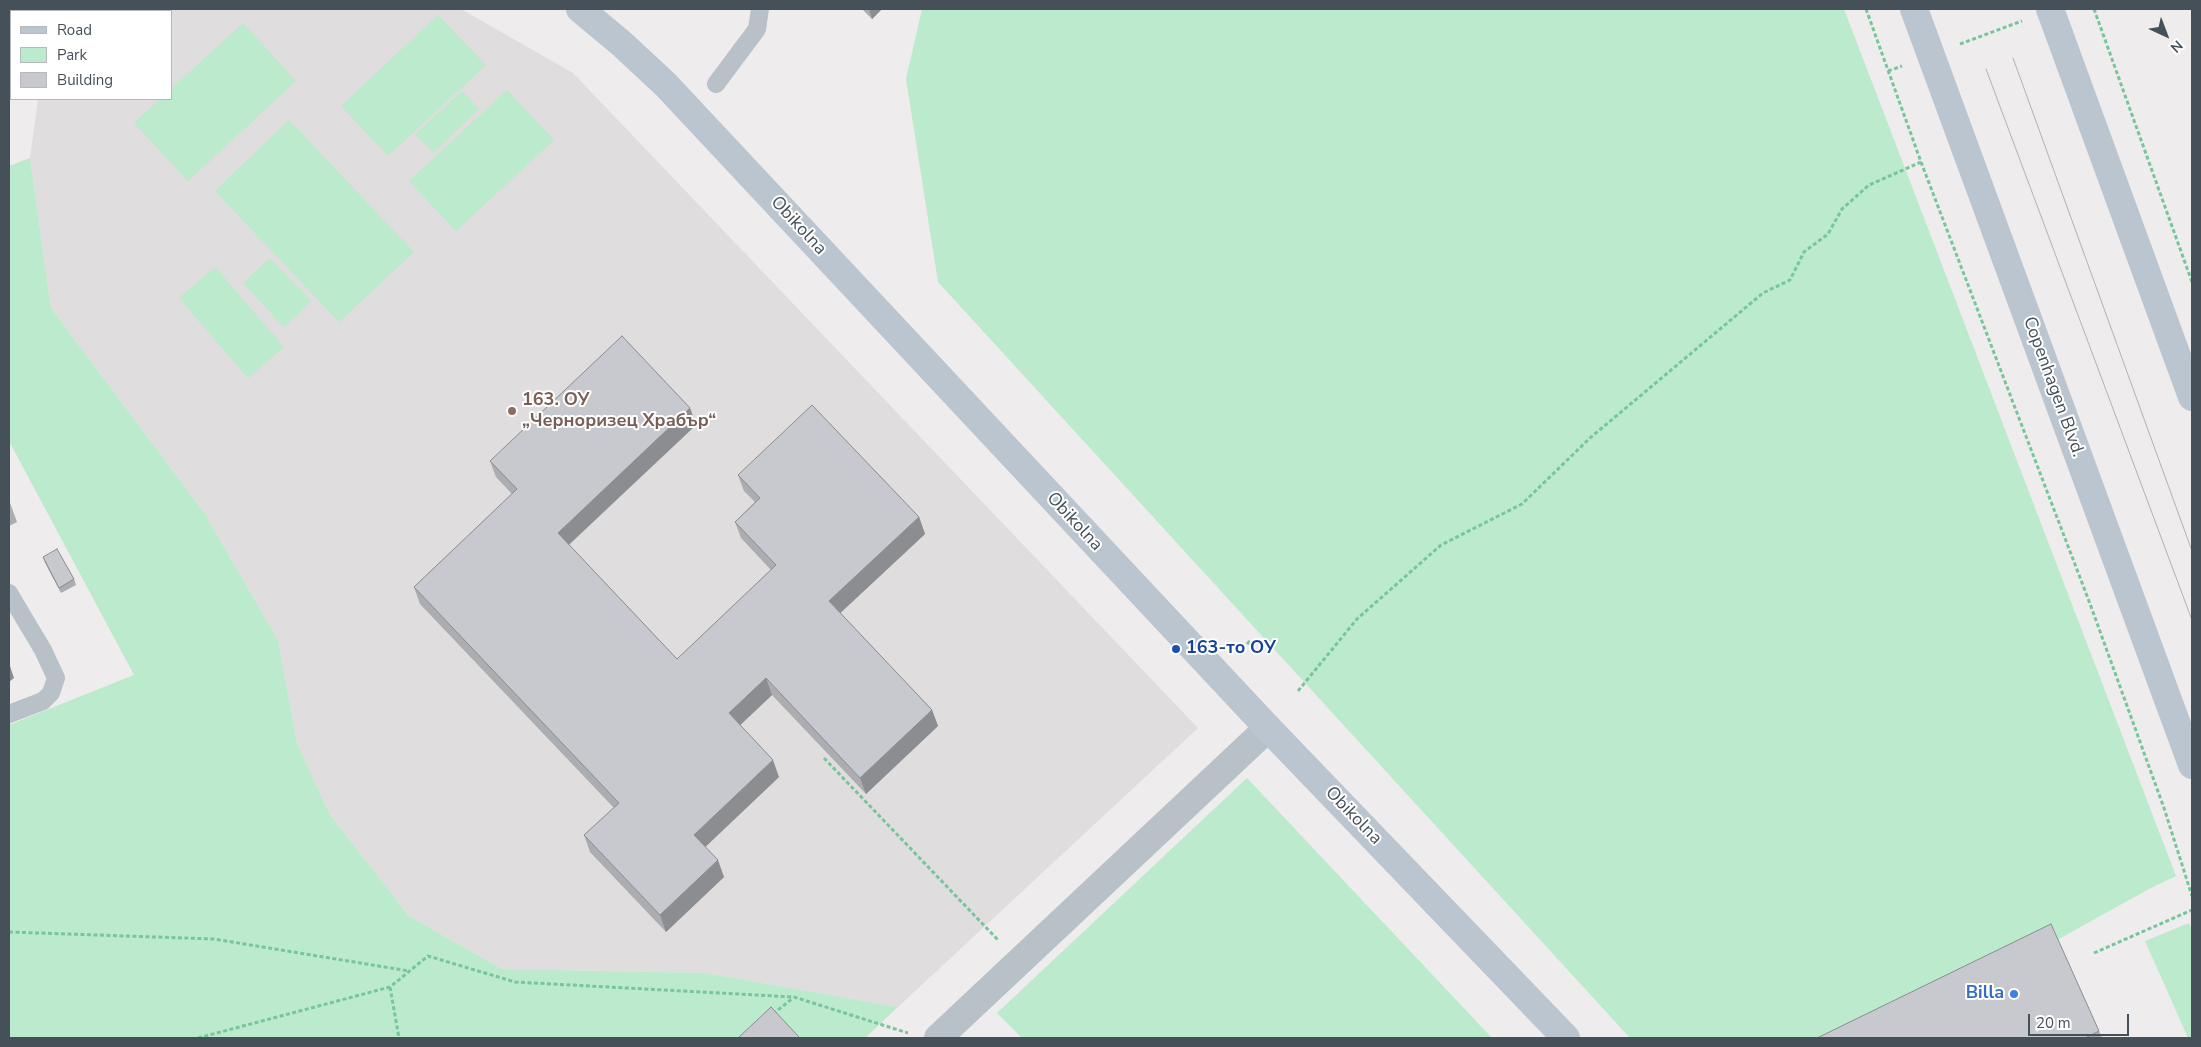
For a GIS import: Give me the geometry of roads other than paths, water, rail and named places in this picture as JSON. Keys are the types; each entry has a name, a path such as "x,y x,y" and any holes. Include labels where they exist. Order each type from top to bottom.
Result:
{"street":[{"name":"Obikolna","path":"580,9 622,44 666,85 1268,728 1566,1038"},
{"name":"Copenhagen Blvd.","path":"1914,9 2192,765"},
{"path":"2050,10 2192,397"},
{"path":"938,1038 1268,728"}],"lane":[{"path":"716,84 757,29 760,9"},
{"path":"9,593 43,650 56,678 51,693 43,701 9,714"}],"tram line":[{"path":"2013,58 2192,551"},
{"path":"1986,69 2192,620"}],"place":[{"name":"163. ОУ „Черноризец Храбър“","path":"512,411"},
{"name":"163-то ОУ","path":"1176,649"},
{"name":"Billa","path":"2014,994"}]}
